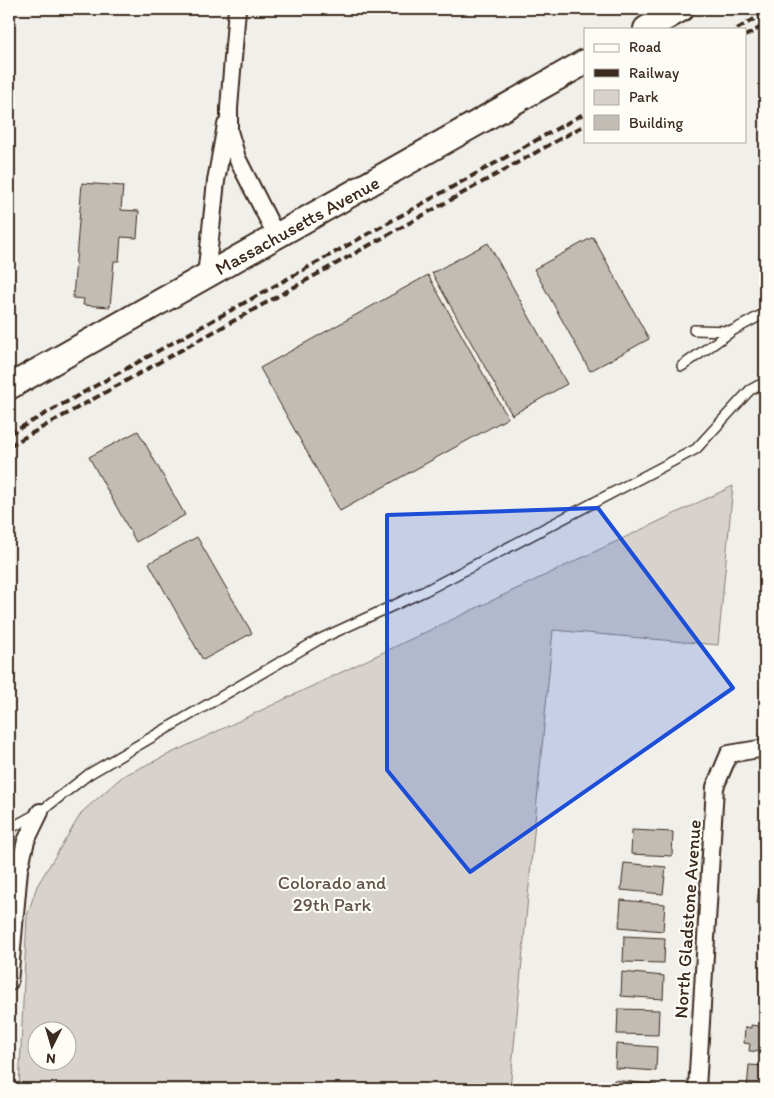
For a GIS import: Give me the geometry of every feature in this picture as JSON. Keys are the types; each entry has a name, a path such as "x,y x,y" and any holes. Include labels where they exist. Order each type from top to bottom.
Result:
{"main road":[{"path":"648,28 681,9"},
{"name":"Massachusetts Avenue","path":"9,387 584,63"}],"street":[{"path":"206,277 216,181 228,108 237,9"},
{"path":"228,108 229,131 237,158 276,237"},
{"name":"North Gladstone Avenue","path":"697,1089 715,787 729,754 765,748"},
{"path":"9,982 19,869 26,840 40,812"}],"lane":[{"path":"682,366 732,331 765,313"},
{"path":"694,330 732,331"},
{"path":"9,830 40,812 90,774 318,640 426,591 696,449 750,390 765,382"}],"highlighted area":[{"path":"598,508 733,688 470,872 387,770 387,515"}],"green space":[{"name":"Colorado and 29th Park","path":"733,486 718,645 553,630 510,1089 19,1089 27,916 37,886 82,812 123,776"}],"building":[{"path":"82,183 123,186 121,210 139,211 137,238 121,237 119,261 114,261 110,307 83,305 84,299 73,298"},
{"path":"593,237 649,339 590,371 534,269"},
{"path":"488,243 567,384 512,415 432,273"},
{"path":"428,275 508,418 340,511 260,368"},
{"path":"138,431 185,515 136,542 89,457"},
{"path":"197,537 252,633 203,660 149,563"},
{"path":"632,830 673,832 672,856 631,854"},
{"path":"624,863 666,867 663,894 621,890"},
{"path":"759,887 765,888 765,904 757,903"},
{"path":"621,900 665,904 663,931 619,927"},
{"path":"764,913 765,945 761,945"},
{"path":"624,936 665,938 664,963 623,962"},
{"path":"622,972 664,976 663,999 621,996"},
{"path":"618,1009 659,1010 658,1035 617,1034"},
{"path":"751,1025 765,1027 765,1052 749,1051 750,1044 744,1043 745,1027 751,1028"},
{"path":"616,1044 657,1047 656,1071 615,1068"},
{"path":"749,1065 765,1066 765,1089 747,1089"},
{"path":"614,1080 657,1085 657,1089 614,1089"}],"railway":[{"path":"739,28 765,13"},
{"path":"746,35 765,25"},
{"path":"9,434 584,114"},
{"path":"9,446 584,126"}]}
